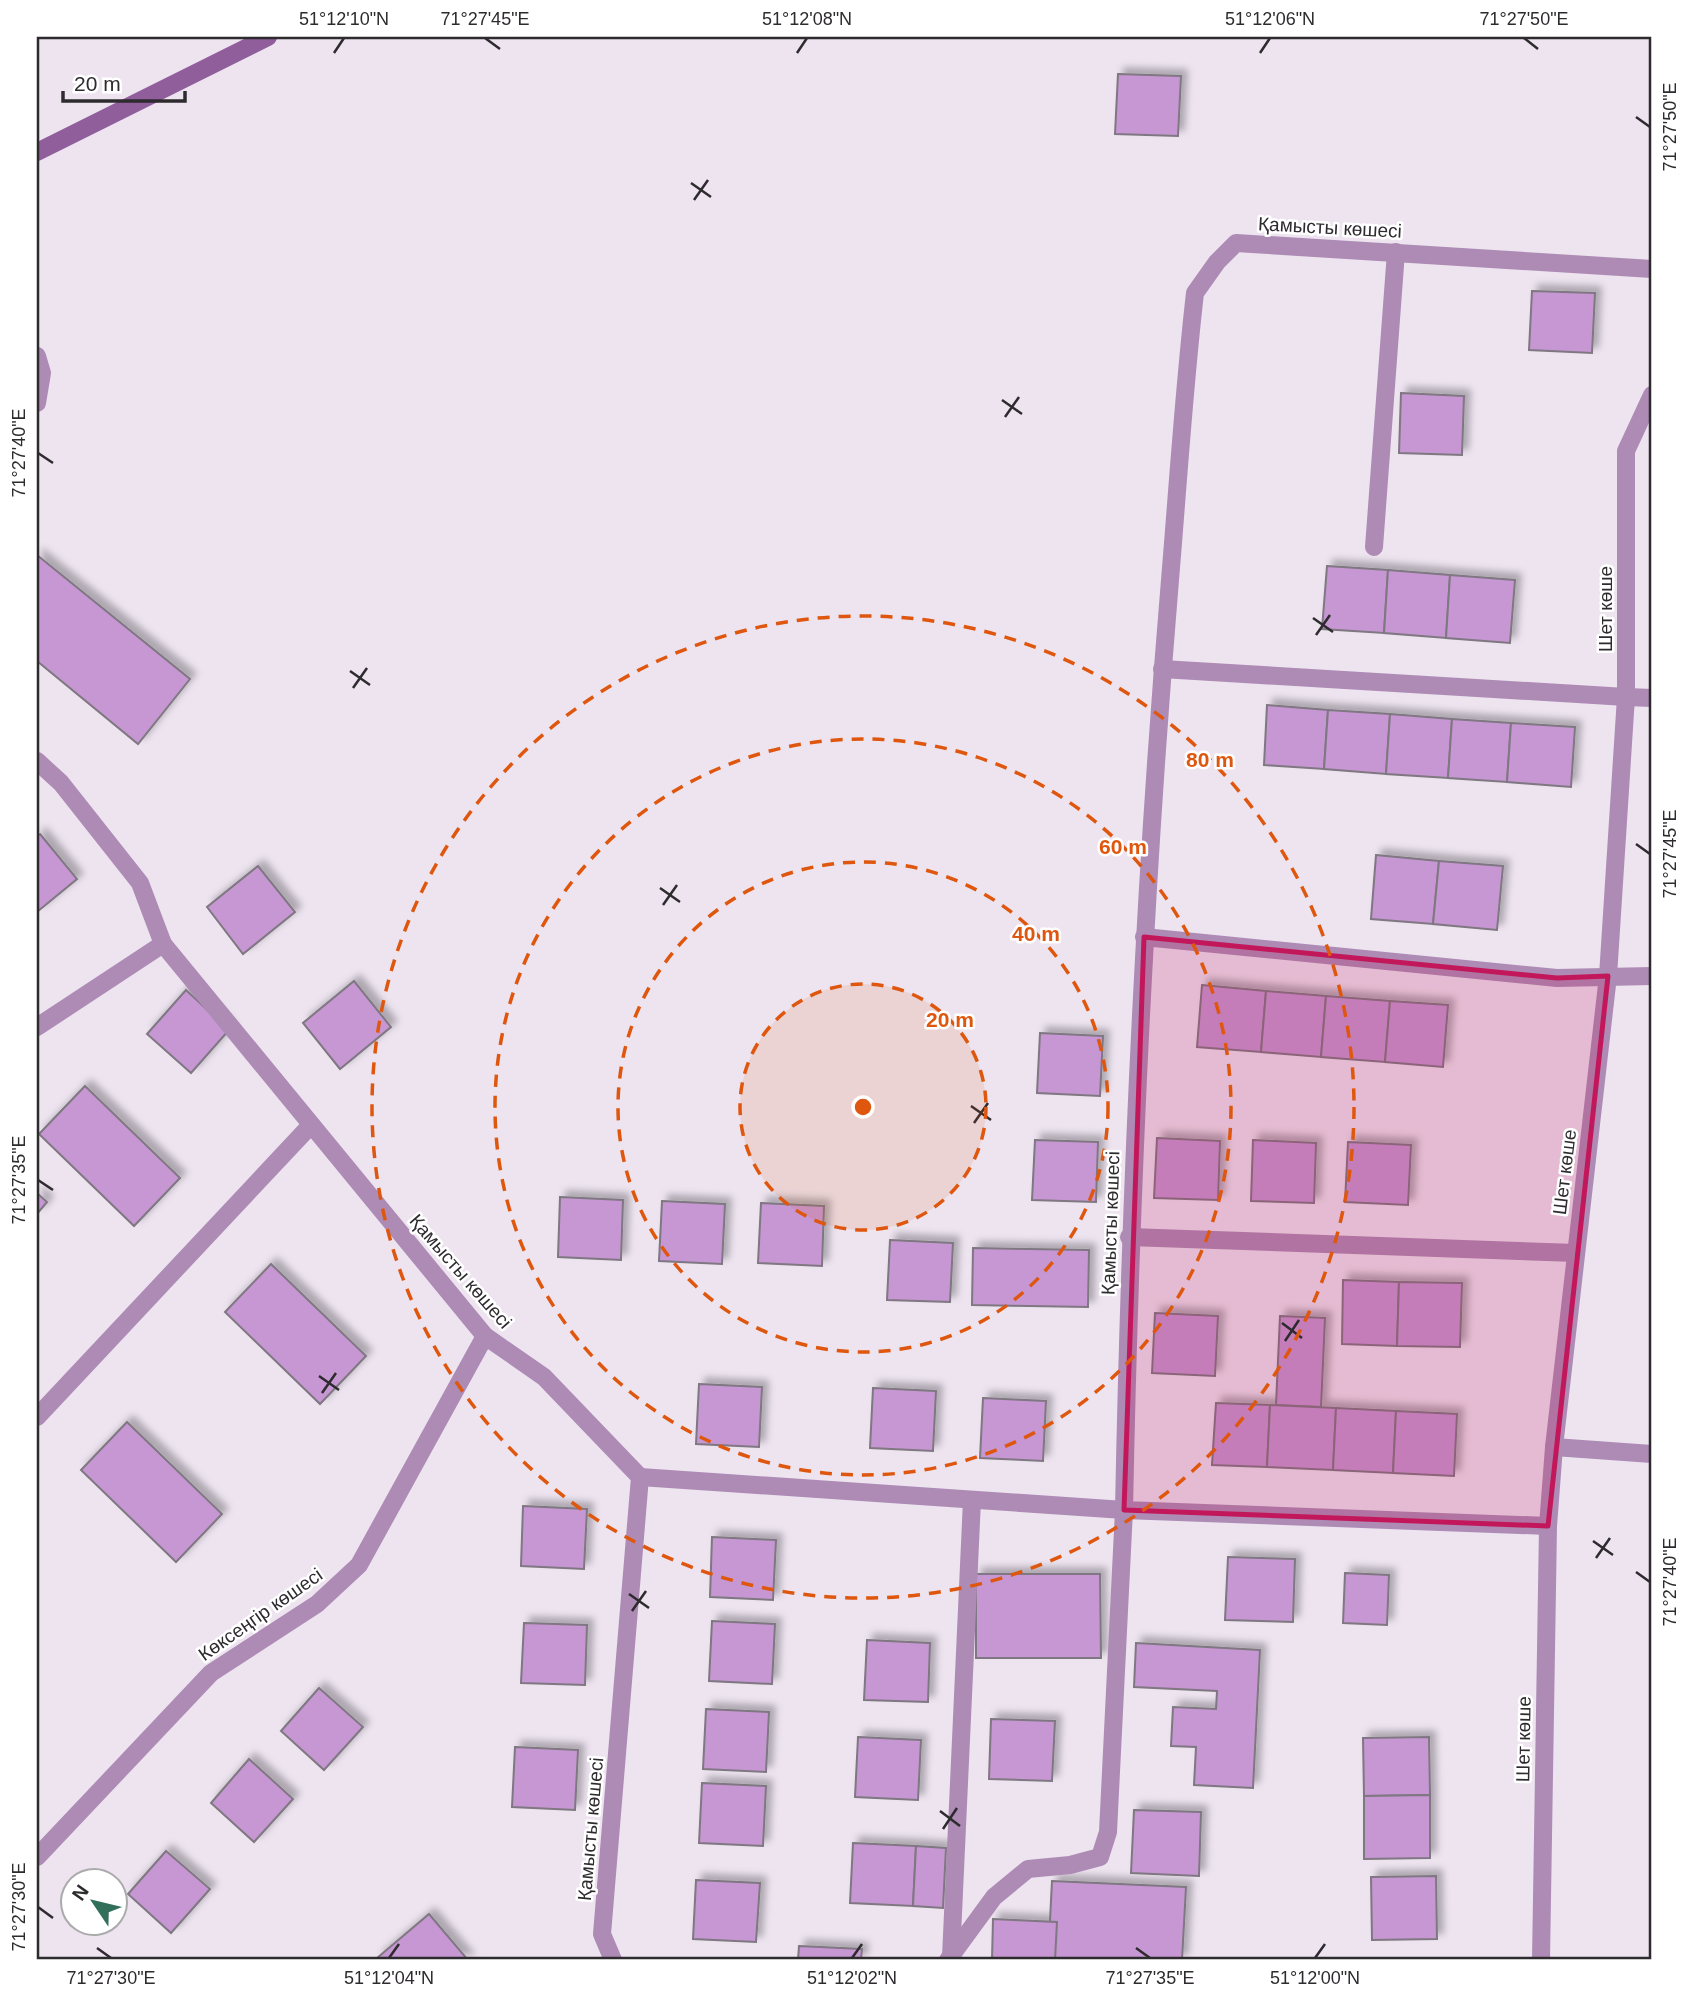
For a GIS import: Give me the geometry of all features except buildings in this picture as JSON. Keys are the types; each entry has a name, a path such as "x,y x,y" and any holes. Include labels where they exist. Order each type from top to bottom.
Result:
{"main road":[{"path":"37,152 268,37"}],"street":[{"name":"Қамысты көшесі","path":"950,1959 994,1897 1028,1869 1070,1865 1100,1857 1108,1832 1124,1510 1129,1237 1143,937 1162,668 1195,293 1217,262 1236,243 1652,269"},
{"path":"1374,547 1396,252"},
{"path":"37,356 42,373 37,403"},
{"name":"Шет көше","path":"1541,1960 1548,1527 1554,1447 1608,976 1626,697 1626,451 1652,395"},
{"path":"1162,668 1652,698"},
{"name":"Қамысты көшесі","path":"37,761 61,783 139,883 163,944 485,1336 544,1377 640,1477 602,1934 613,1960"},
{"path":"1143,937 1557,978 1652,976"},
{"path":"37,1027 163,944"},
{"path":"37,1417 310,1126"},
{"path":"1129,1237 1576,1253"},
{"name":"Көксеңгір көшесі","path":"37,1857 211,1673 317,1604 359,1565 485,1336"},
{"path":"1554,1447 1652,1454"},
{"path":"640,1477 1124,1510 1548,1527"},
{"path":"950,1959 972,1500"}],"highlighted area":[{"path":"1144,937 1557,978 1608,976 1548,1526 1124,1510"}]}
